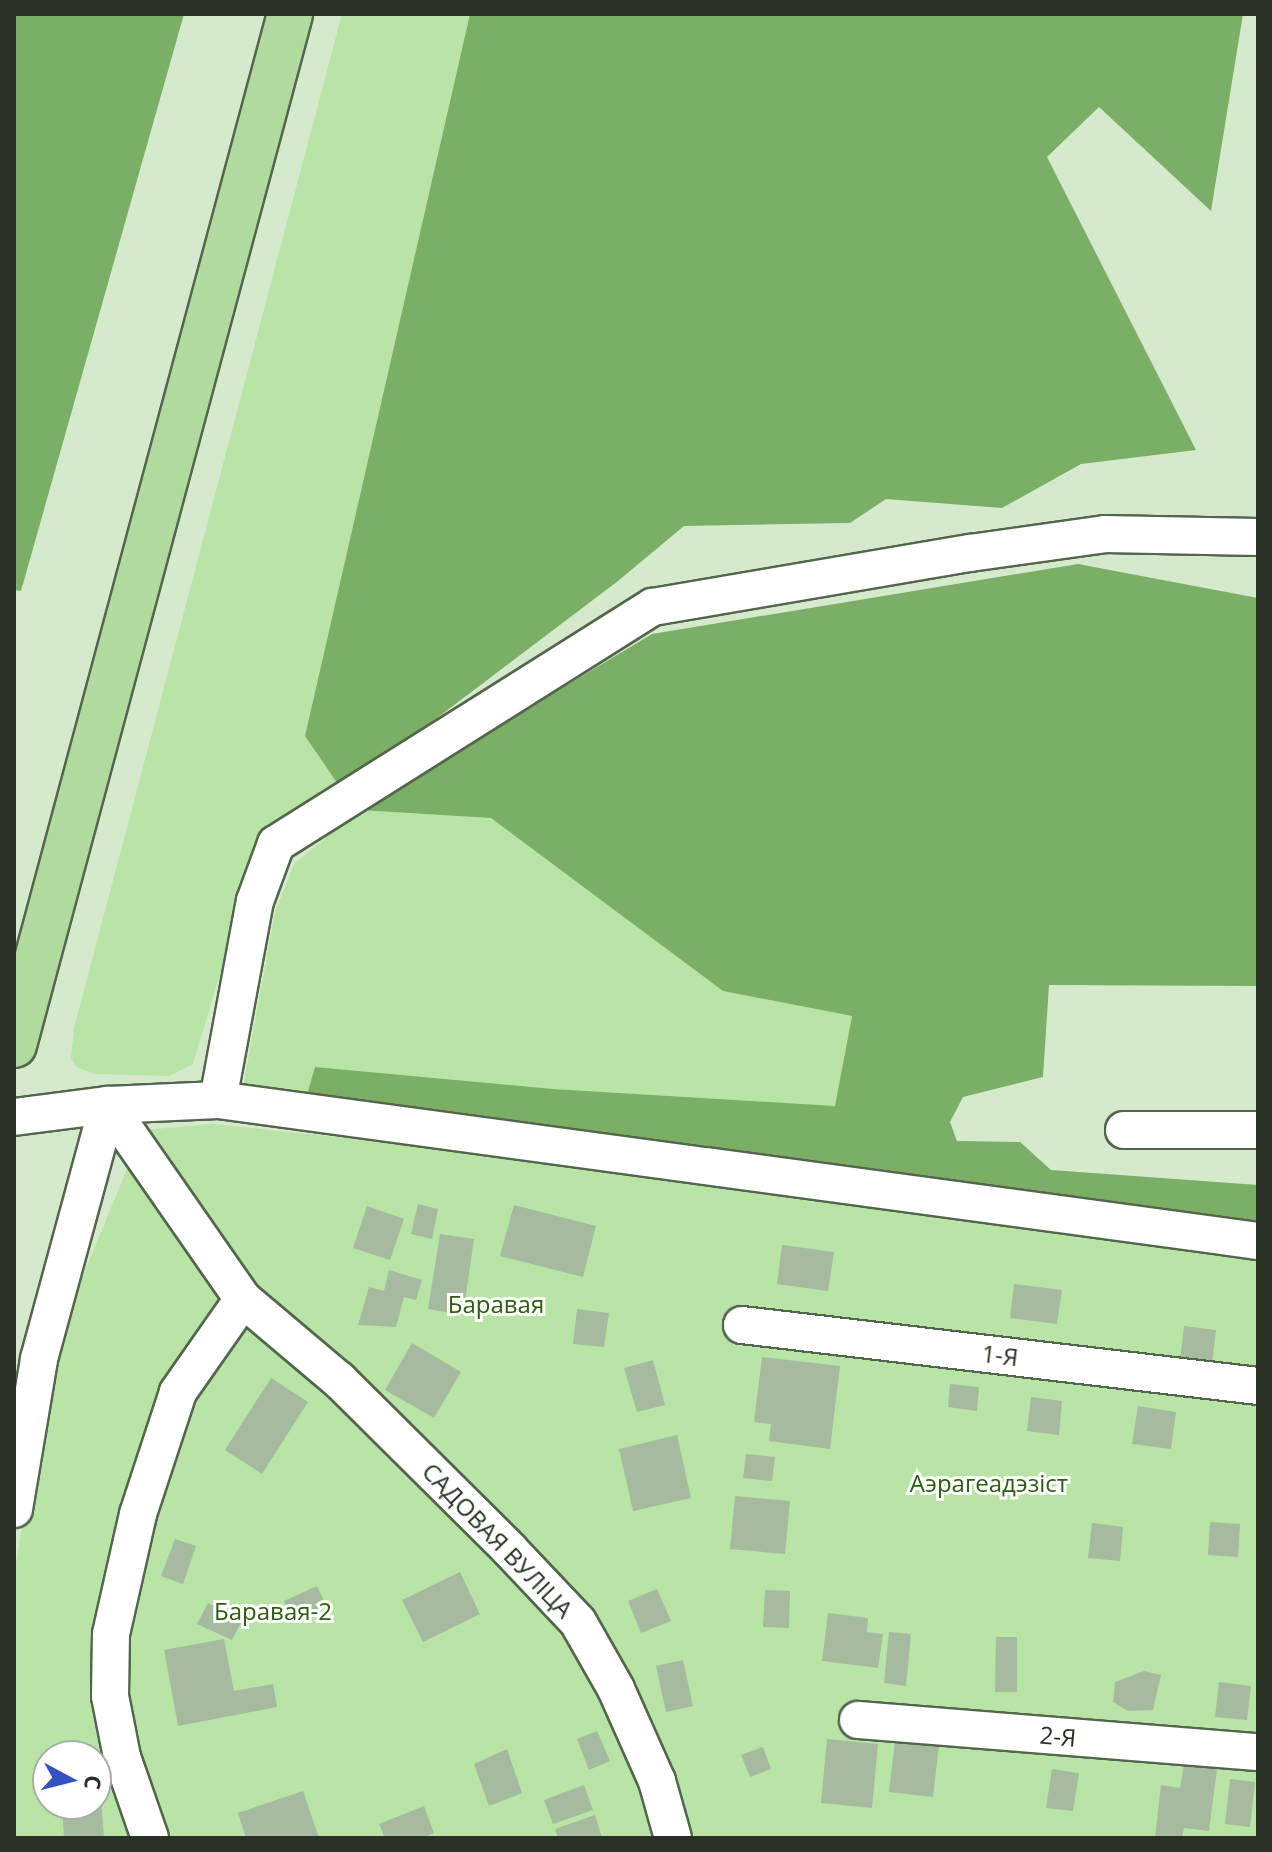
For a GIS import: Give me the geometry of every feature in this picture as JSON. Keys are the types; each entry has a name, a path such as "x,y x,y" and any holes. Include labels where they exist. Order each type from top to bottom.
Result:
{"main road":[{"path":"14,1045 290,14"}],"street":[{"path":"218,1100 255,901 276,844 653,607 970,553 1105,534 1236,539 1258,537"},
{"path":"14,1117 108,1105 218,1100 1258,1241"},
{"path":"14,1509 39,1359 108,1105"},
{"name":"САДОВАЯ ВУЛІЦА","path":"108,1105 243,1299 339,1380 578,1622 616,1689 651,1768 673,1838"},
{"path":"1124,1130 1258,1130"},
{"path":"150,1838 122,1757 110,1696 111,1634 138,1514 178,1392 243,1299"},
{"name":"1-Я","path":"742,1325 1258,1386"},
{"name":"2-Я","path":"858,1720 1258,1752"}],"green space":[{"path":"14,14 184,14 21,591 14,590"},
{"path":"342,14 470,14 305,736 342,790 245,891 193,1064 169,1076 94,1074 77,1067 71,1058 74,1028"},
{"path":"470,14 1243,14 1211,211 1099,107 1047,157 1196,450 1081,464 1002,508 886,499 850,523 684,526 618,581 342,790 305,736"},
{"path":"1078,564 1258,598 1258,986 1049,985 1043,1077 963,1097 950,1122 957,1141 1020,1142 1051,1170 1258,1185 1258,1225 306,1098 315,1067 553,1089 835,1106 852,1016 723,991 491,818 359,810 652,634"},
{"path":"359,810 491,818 723,991 852,1016 835,1106 553,1089 316,1067 306,1098 243,1087 275,912 294,864"},
{"path":"214,1124 610,1166 1258,1243 1258,1838 14,1838 14,1576 49,1358 143,1130"}],"building":[{"path":"418,1204 438,1209 432,1239 411,1234"},
{"path":"514,1205 596,1226 583,1277 500,1256"},
{"path":"367,1206 404,1219 390,1260 353,1248"},
{"path":"440,1234 474,1239 463,1315 428,1309"},
{"path":"782,1245 834,1252 828,1291 777,1284"},
{"path":"389,1270 422,1280 416,1300 404,1297 396,1327 358,1325 369,1287 384,1291"},
{"path":"1014,1284 1062,1290 1057,1324 1010,1318"},
{"path":"577,1309 609,1313 604,1347 573,1344"},
{"path":"1184,1326 1216,1330 1212,1364 1180,1361"},
{"path":"412,1343 461,1372 434,1418 385,1390"},
{"path":"762,1357 840,1366 830,1449 769,1441 771,1424 754,1422"},
{"path":"653,1360 665,1405 637,1412 624,1368"},
{"path":"271,1378 308,1402 262,1474 225,1450"},
{"path":"950,1384 979,1387 977,1411 948,1407"},
{"path":"1031,1397 1062,1401 1059,1435 1027,1431"},
{"path":"1138,1406 1176,1412 1171,1449 1132,1444"},
{"path":"677,1435 691,1498 633,1511 619,1449"},
{"path":"746,1454 775,1457 772,1481 743,1478"},
{"path":"735,1496 790,1501 785,1554 730,1549"},
{"path":"1210,1522 1240,1524 1238,1557 1208,1555"},
{"path":"1092,1523 1123,1527 1120,1561 1088,1558"},
{"path":"175,1539 196,1546 183,1584 161,1576"},
{"path":"460,1572 480,1614 423,1642 402,1600"},
{"path":"317,1586 326,1605 293,1620 284,1601"},
{"path":"657,1589 671,1621 641,1633 628,1601"},
{"path":"765,1590 790,1591 789,1628 763,1627"},
{"path":"208,1603 243,1619 232,1640 197,1624"},
{"path":"828,1613 868,1618 867,1632 883,1634 878,1668 822,1661"},
{"path":"889,1632 911,1634 906,1686 884,1683"},
{"path":"996,1637 1017,1637 1017,1692 995,1692"},
{"path":"224,1639 234,1691 273,1684 277,1707 178,1726 164,1650"},
{"path":"683,1660 693,1706 666,1712 656,1666"},
{"path":"1144,1671 1161,1675 1153,1710 1128,1711 1113,1702 1115,1682"},
{"path":"1219,1682 1251,1686 1247,1720 1215,1717"},
{"path":"597,1731 610,1761 589,1770 577,1739"},
{"path":"827,1739 878,1744 872,1808 821,1803"},
{"path":"895,1741 939,1745 933,1797 889,1792"},
{"path":"763,1747 771,1769 750,1777 741,1755"},
{"path":"507,1749 522,1793 489,1806 474,1764"},
{"path":"1184,1765 1217,1769 1209,1831 1184,1828 1182,1838 1155,1838 1161,1785 1180,1788"},
{"path":"1052,1769 1079,1773 1073,1811 1046,1808"},
{"path":"1230,1779 1255,1782 1250,1827 1225,1824"},
{"path":"584,1785 593,1810 553,1824 544,1800"},
{"path":"303,1791 319,1838 246,1838 238,1813"},
{"path":"424,1806 434,1833 422,1838 385,1838 379,1824"},
{"path":"595,1815 602,1838 558,1838 555,1829"},
{"path":"63,1820 103,1820 104,1838 64,1838"}],"park label":[{"name":"Баравая","path":"496,1304"},
{"name":"Аэрагеадэзіст","path":"989,1483"},
{"name":"Баравая-2","path":"273,1611"}]}
